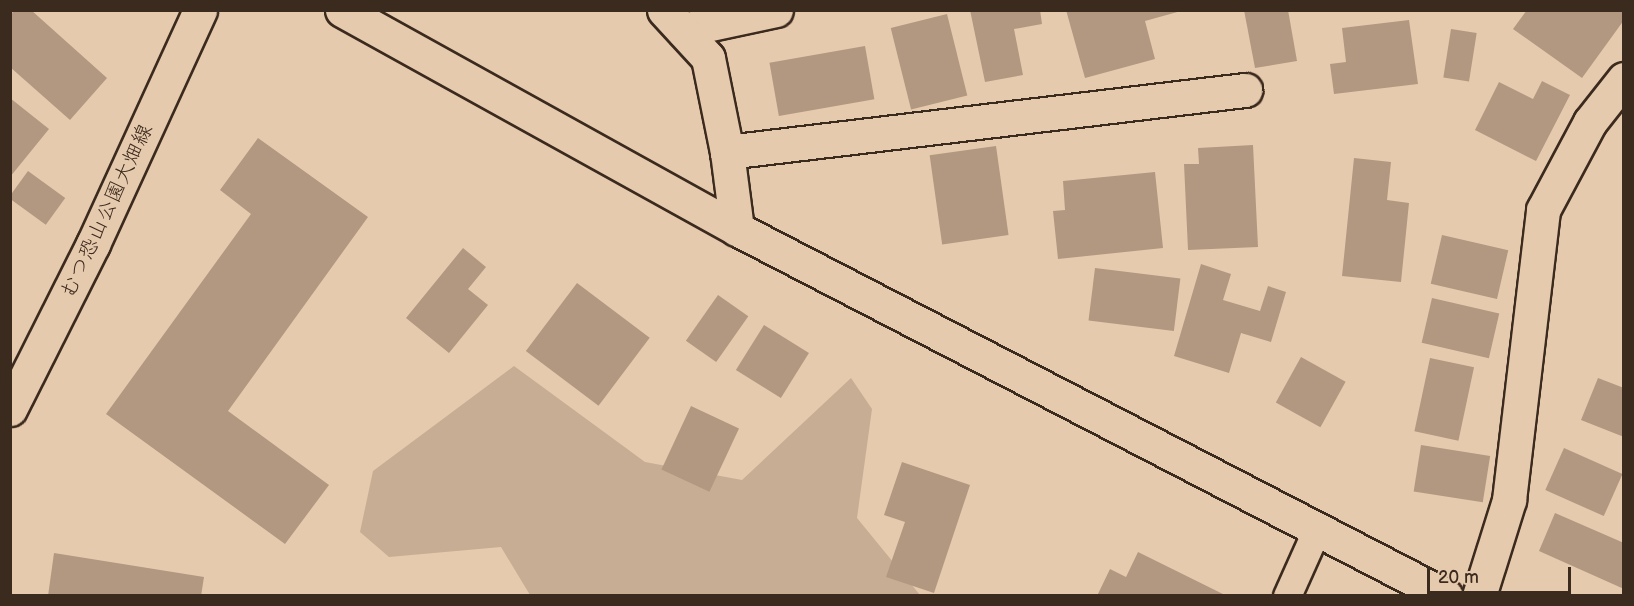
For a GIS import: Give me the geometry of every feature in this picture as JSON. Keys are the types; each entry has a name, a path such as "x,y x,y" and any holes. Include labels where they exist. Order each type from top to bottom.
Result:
{"street":[{"name":"むつ恐山公園大畑線","path":"10,409 93,244 200,10"},
{"path":"342,10 737,229 1446,596"},
{"path":"673,20 776,10"},
{"path":"673,20 708,58 727,152 737,229"},
{"path":"1479,596 1509,501 1543,210 1590,122 1623,79"},
{"path":"727,152 1245,90"}],"lane":[{"path":"1287,596 1317,529"}],"shaded area":[{"path":"514,366 645,462 742,480 851,378 872,409 857,518 920,595 530,595 501,547 389,557 360,532 373,471"}],"building":[{"path":"15,10 31,10 107,78 70,120 10,67 10,15"},
{"path":"970,10 1040,10 1042,24 1014,29 1023,75 985,82"},
{"path":"1066,10 1181,11 1145,21 1155,59 1085,78"},
{"path":"1244,10 1288,10 1297,61 1255,68"},
{"path":"1527,10 1624,10 1624,20 1582,78 1513,29"},
{"path":"947,14 967,96 911,110 891,28"},
{"path":"1409,20 1418,84 1334,94 1330,64 1346,62 1342,28"},
{"path":"1451,29 1477,33 1469,81 1443,77"},
{"path":"865,46 874,99 779,116 769,63"},
{"path":"1542,81 1570,95 1536,161 1475,130 1499,82 1533,99"},
{"path":"10,98 49,129 10,177"},
{"path":"258,138 368,217 228,411 329,485 285,544 106,414 251,214 220,190"},
{"path":"1253,145 1258,247 1188,250 1184,164 1199,164 1198,148"},
{"path":"996,146 1009,235 942,244 930,155"},
{"path":"1354,158 1391,162 1387,200 1409,203 1401,282 1342,276"},
{"path":"28,171 65,198 46,225 10,199"},
{"path":"1155,172 1163,248 1058,259 1053,211 1065,210 1063,181"},
{"path":"1442,235 1508,250 1497,299 1431,284"},
{"path":"463,248 486,267 468,289 488,305 449,353 406,318"},
{"path":"1201,264 1231,274 1223,300 1260,311 1268,286 1286,292 1271,342 1241,333 1229,373 1174,356"},
{"path":"1095,268 1180,278 1174,331 1089,321"},
{"path":"577,283 650,338 599,406 526,351"},
{"path":"718,295 748,316 716,362 686,341"},
{"path":"1432,298 1499,314 1489,358 1422,343"},
{"path":"764,325 809,353 781,398 736,370"},
{"path":"1301,357 1346,382 1320,427 1276,402"},
{"path":"1430,358 1474,367 1458,441 1414,431"},
{"path":"1598,378 1624,388 1624,437 1581,420"},
{"path":"691,406 739,428 709,492 661,469"},
{"path":"1421,445 1490,456 1483,502 1414,491"},
{"path":"1564,448 1622,474 1604,516 1545,490"},
{"path":"902,462 970,485 934,593 886,577 905,522 884,515"},
{"path":"1555,513 1624,543 1624,589 1539,551"},
{"path":"1138,552 1227,596 1097,596 1110,569 1126,577"},
{"path":"54,553 204,577 201,596 48,596"}]}
